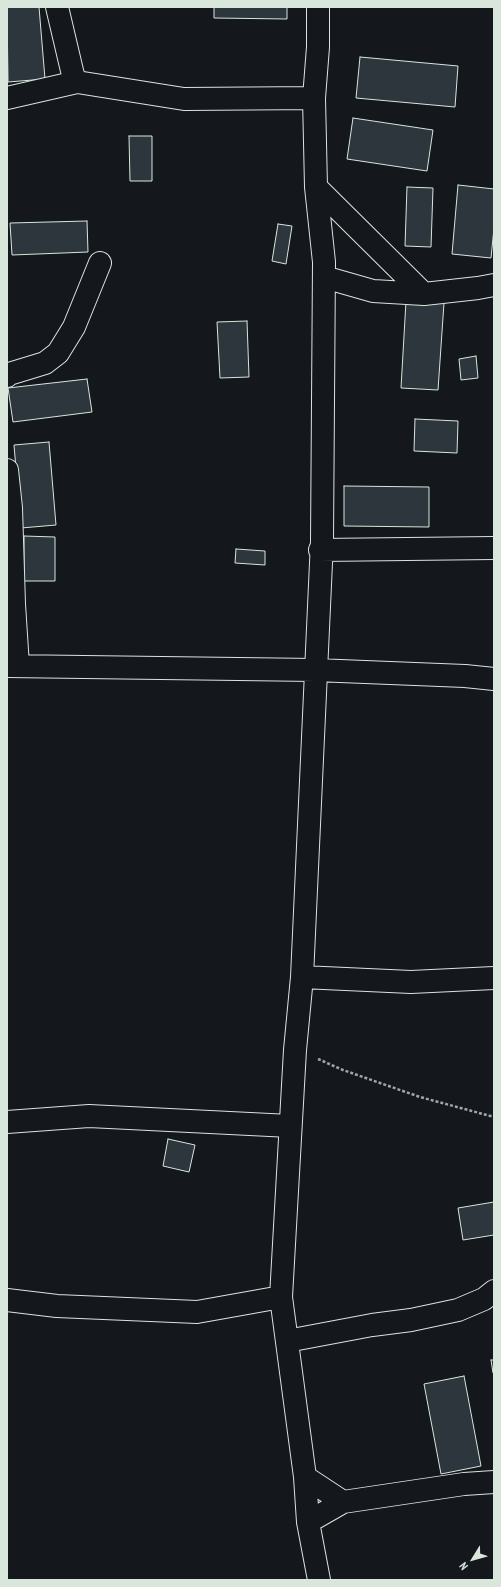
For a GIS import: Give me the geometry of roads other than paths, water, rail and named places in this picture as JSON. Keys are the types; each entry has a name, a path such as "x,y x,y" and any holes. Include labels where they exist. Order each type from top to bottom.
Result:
{"street":[{"path":"57,7 76,82"},
{"path":"318,7 318,47 314,98 316,187 324,262 322,541 320,550 302,977 290,1126 281,1297 305,1477 308,1522 319,1580"},
{"path":"7,98 76,82 184,99 314,98"},
{"path":"316,187 424,294"},
{"path":"7,376 45,363 58,353 74,327 100,263"},
{"path":"324,277 373,291 424,294 494,285"},
{"path":"7,470 11,508 14,604 13,666 315,670 465,676 494,679"},
{"path":"320,550 494,548"},
{"path":"302,977 411,982 494,978"},
{"path":"7,1122 89,1116 290,1126"},
{"path":"287,1341 372,1325 411,1320 458,1310 484,1299 494,1291"},
{"path":"7,1300 57,1306 197,1312 281,1297"},
{"path":"305,1477 343,1502"},
{"path":"308,1522 343,1502 464,1484 494,1482"}]}
